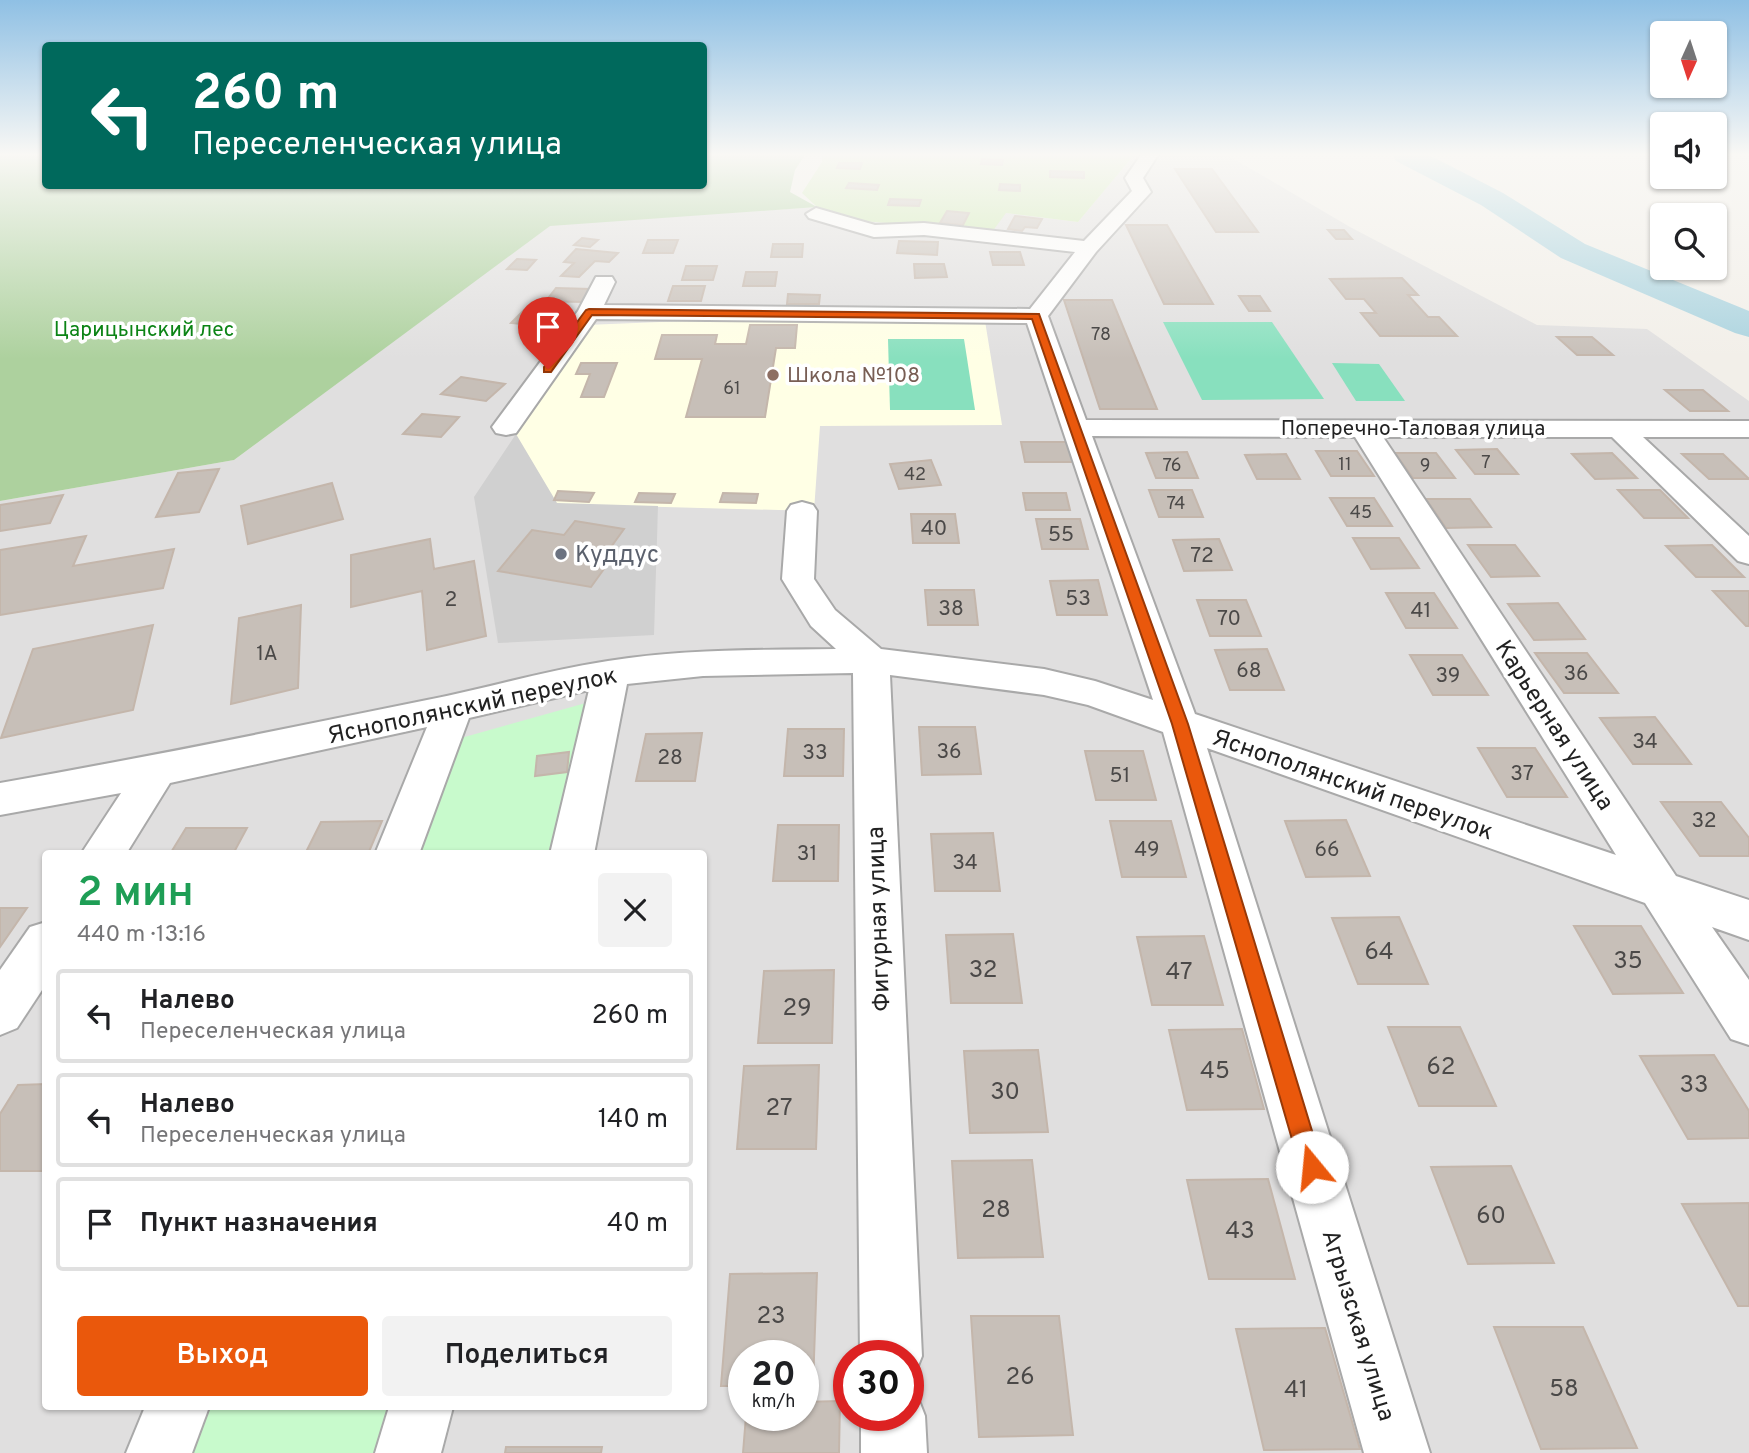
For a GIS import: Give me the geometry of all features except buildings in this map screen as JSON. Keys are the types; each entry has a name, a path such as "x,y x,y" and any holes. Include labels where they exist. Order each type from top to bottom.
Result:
{"street":[{"path":"846,223 874,231 924,229 1089,248"},
{"path":"589,312 1036,316 1089,248 1113,223"},
{"path":"506,427 589,312 604,282"},
{"name":"Агрызская улица","path":"1036,316 1180,724 1397,1453"},
{"name":"Карьерная улица","path":"1363,427 1749,1022"},
{"name":"Поперечно-Таловая улица","path":"1077,428 1749,429"},
{"path":"1620,430 1749,554"},
{"path":"802,511 798,579 823,618 871,660"},
{"name":"Яснополянский переулок","path":"0,799 158,771 611,673 704,664 871,660 1044,682 1095,694 1749,920"},
{"name":"Фигурная улица","path":"871,660 891,1340"},
{"path":"573,850 611,673"},
{"path":"399,850 454,708"},
{"path":"106,850 158,771"},
{"path":"0,1012 42,948"},
{"path":"159,1453 176,1410"},
{"path":"408,1453 420,1410"},
{"path":"893,1431 894,1453"}],"shaded area":[{"path":"583,223 1343,223 1537,325 1647,329 1749,401 1749,1453 0,1453 0,501 234,460 550,225"},
{"name":"Школа №108","path":"734,319 985,321 1002,425 820,426 814,511 556,504 515,435 515,429 586,325"},
{"path":"516,434 557,503 658,506 654,635 498,643 474,497"}],"green space":[{"name":"Царицынский лес","path":"0,223 595,223 550,226 234,460 0,501"},
{"path":"885,223 999,223 992,232"},
{"path":"1163,322 1272,322 1324,399 1202,400"},
{"path":"888,339 964,339 975,410 890,410"},
{"path":"1332,363 1379,364 1405,401 1356,401"},
{"path":"618,694 574,850 394,850 436,745"},
{"path":"166,1410 417,1410 405,1453 148,1453"}],"waterway":[{"path":"1529,223 1573,251 1749,325"}],"place":[{"name":"Школа №108","path":"773,375"},
{"name":"Куддус","path":"561,554"}],"route":[{"path":"548,369 589,312 1036,316 1180,724 1312,1167"}]}
